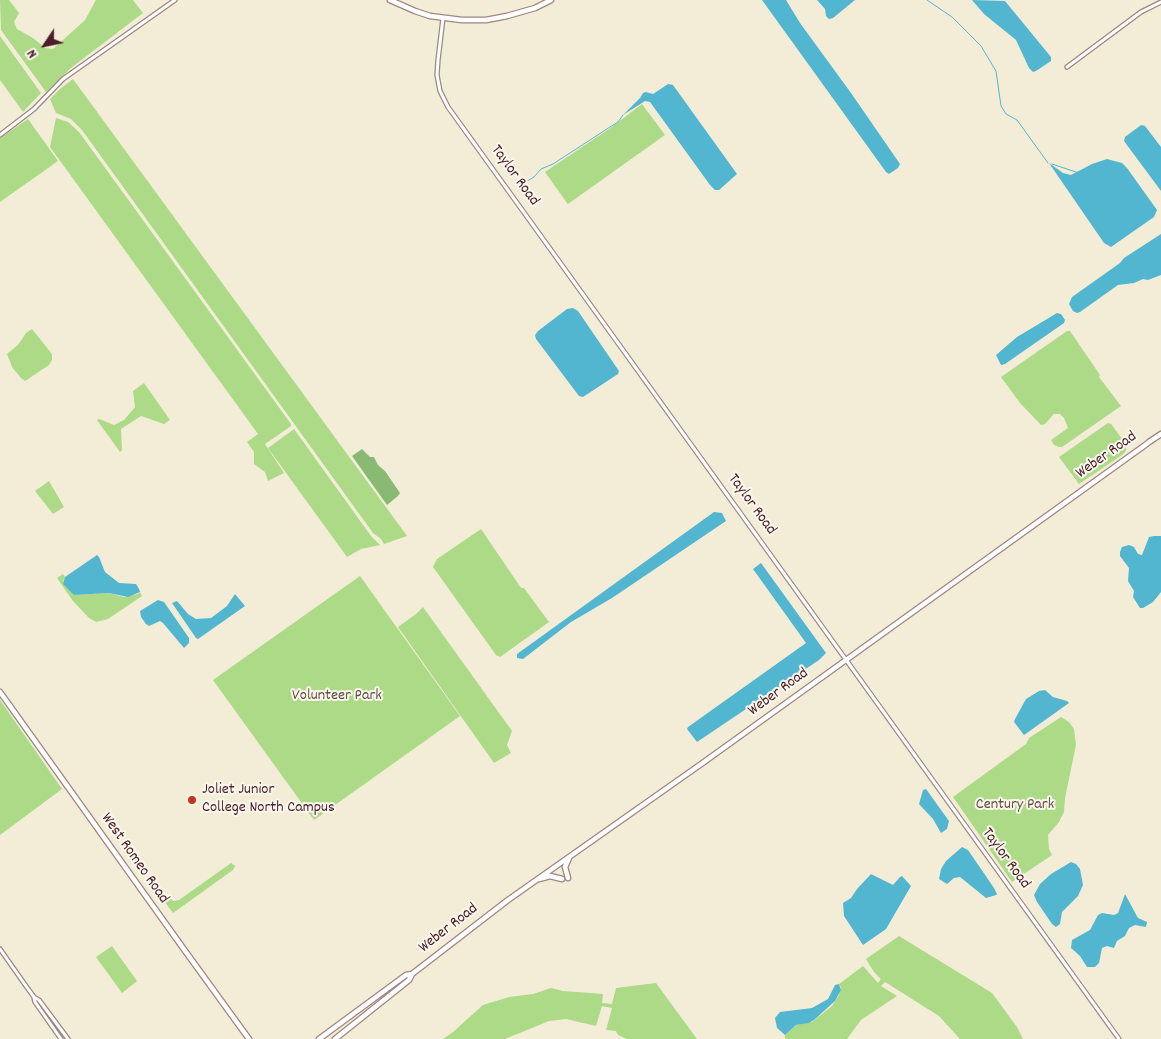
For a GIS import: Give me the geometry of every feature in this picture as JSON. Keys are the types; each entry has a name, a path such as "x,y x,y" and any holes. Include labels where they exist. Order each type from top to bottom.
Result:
{"main road":[{"path":"390,0 415,11 444,18 486,20 535,8 551,0"},
{"name":"Weber Road","path":"335,1039 409,980 412,974 466,931 571,854 1161,434"},
{"name":"West Romeo Road","path":"0,692 249,1039"},
{"path":"568,878 565,867 571,854"},
{"path":"536,880 550,876 562,879"},
{"name":"Weber Road","path":"320,1039 406,975 412,974"}],"street":[{"path":"0,135 34,109 63,79 174,0"},
{"path":"1066,67 1141,12 1161,2"},
{"name":"Taylor Road","path":"444,18 437,75 440,91 448,107 1118,1039"},
{"path":"0,949 61,1039"},
{"path":"34,997 39,1000 68,1039"}],"green space":[{"path":"0,0 9,0 19,13 14,22 17,29 33,38 45,48 53,49 85,20 96,0 133,0 143,13 71,68 46,92 1,30"},
{"path":"0,36 41,93 23,112 0,80"},
{"path":"73,79 407,536 384,544 373,533 82,130 71,119 56,113 50,99"},
{"path":"642,104 665,135 568,204 545,172 609,129"},
{"path":"56,118 68,122 79,132 291,424 291,426 265,444 284,473 268,481 265,472 254,464 254,452 247,442 258,434 50,147"},
{"path":"28,119 58,161 0,202 0,138"},
{"path":"32,329 52,354 52,360 49,365 25,381 12,367 7,354"},
{"path":"1067,331 1070,331 1100,375 1099,377 1121,406 1062,447 1059,447 1054,445 1051,440 1068,428 1064,418 1060,414 1054,414 1045,424 1041,425 1020,403 1001,377"},
{"path":"144,383 170,420 164,424 141,416 121,429 122,450 120,452 97,420 99,419 114,425 124,420 135,407 133,391"},
{"path":"1108,423 1111,424 1126,444 1126,451 1079,484 1059,457"},
{"path":"294,429 371,536 380,545 361,549 347,557 268,448"},
{"path":"362,449 370,457 374,457 400,493 387,505 352,456"},
{"path":"49,481 64,507 53,514 35,491"},
{"path":"481,529 521,588 524,588 549,622 500,657 496,655 433,567 437,559"},
{"path":"63,574 65,577 63,581 74,595 109,593 124,597 140,592 142,596 108,619 96,622 89,618 73,601 57,578"},
{"name":"Volunteer Park","path":"360,576 460,716 314,820 213,680"},
{"path":"423,607 512,731 507,745 511,753 494,763 398,627"},
{"path":"0,700 62,789 0,835"},
{"name":"Century Park","path":"1061,717 1069,722 1074,729 1076,745 1064,812 1059,822 1048,835 1049,849 1052,855 1012,882 953,797 1026,744 1029,738"},
{"path":"231,863 235,866 233,870 173,913 164,901 168,895 173,901 179,900"},
{"path":"899,936 992,993 1017,1027 1023,1039 960,1039 939,1016 885,982 881,986 897,996 861,1020 847,1039 785,1039 785,1035 796,1025 812,1022 832,1006 839,995 841,987 839,984 863,966 878,983 881,979 866,959"},
{"path":"112,946 137,981 122,993 96,957"},
{"path":"656,983 697,1039 627,1039 618,1035 616,1031 606,1030 612,1008 602,1006 596,1026 566,1019 549,1021 505,1039 443,1039 483,1005 509,997 533,994 551,988 563,991 603,994 602,1003 612,1004 616,988"}],"water":[{"path":"762,0 786,0 800,23 900,164 898,168 889,174 886,172"},
{"path":"817,0 855,0 833,18 829,19 826,16 825,9"},
{"path":"972,0 1005,1 1051,57 1051,61 1033,72 1029,68 1016,40 984,14"},
{"path":"668,84 673,85 737,174 719,190 715,190 710,185 650,102 645,101 623,115 643,93 653,94"},
{"path":"1141,125 1145,126 1161,147 1161,191 1124,141 1125,137"},
{"path":"1107,159 1122,163 1127,168 1157,210 1154,217 1111,247 1104,243 1049,163 1063,173 1071,175 1092,164"},
{"path":"1161,234 1161,275 1148,280 1143,279 1134,283 1118,285 1080,312 1073,311 1069,304 1072,297 1120,263 1124,258"},
{"path":"573,308 578,311 619,371 618,374 583,397 579,396 536,339 535,335 567,309"},
{"path":"1057,313 1061,314 1065,320 1064,323 1001,365 996,355 1017,337"},
{"path":"714,512 722,513 726,521 612,598 571,622 523,659 517,658 517,654"},
{"path":"1161,536 1161,592 1153,602 1140,608 1133,597 1134,591 1128,581 1129,568 1120,556 1120,552 1122,547 1129,545 1134,547 1138,554 1142,555 1149,537"},
{"path":"97,555 105,572 119,583 136,584 140,592 128,597 109,593 74,595 63,584 65,577"},
{"path":"761,563 826,653 819,660 697,742 687,729 688,727 806,643 753,569"},
{"path":"235,594 245,606 198,639 172,603 177,601 188,614 196,619 211,618 227,606"},
{"path":"158,600 164,602 189,638 189,643 184,648 163,623 160,621 149,626 141,617 140,611"},
{"path":"1045,690 1053,697 1069,703 1024,735 1014,722 1015,719 1026,699 1039,691"},
{"path":"926,789 949,821 947,829 941,833 933,819 919,804 923,790"},
{"path":"962,847 968,850 994,888 996,895 986,898 960,877 954,878 947,884 939,879 941,869 946,861"},
{"path":"1071,862 1080,869 1083,885 1078,896 1062,912 1060,924 1056,927 1052,924 1034,895 1040,884 1051,874"},
{"path":"871,874 893,885 902,876 911,886 886,929 863,945 844,916 843,903 851,898"},
{"path":"1125,894 1138,918 1147,922 1146,927 1135,925 1129,928 1125,936 1117,941 1114,948 1107,946 1102,948 1099,963 1095,967 1087,967 1080,956 1071,948 1072,940 1090,930 1098,915 1102,913 1114,915 1118,913"},
{"path":"839,984 841,990 835,1001 814,1020 809,1023 796,1025 785,1035 777,1028 775,1018 780,1012 812,1008 828,999 835,985"}],"waterway":[{"path":"927,0 952,17 981,46 996,71 1001,106 1006,114 1017,120 1048,163"},
{"path":"519,186 534,177 541,169 553,164 618,122 623,115"},
{"path":"1052,164 1079,173"}],"place":[{"name":"Joliet Junior College North Campus","path":"192,800"}]}
